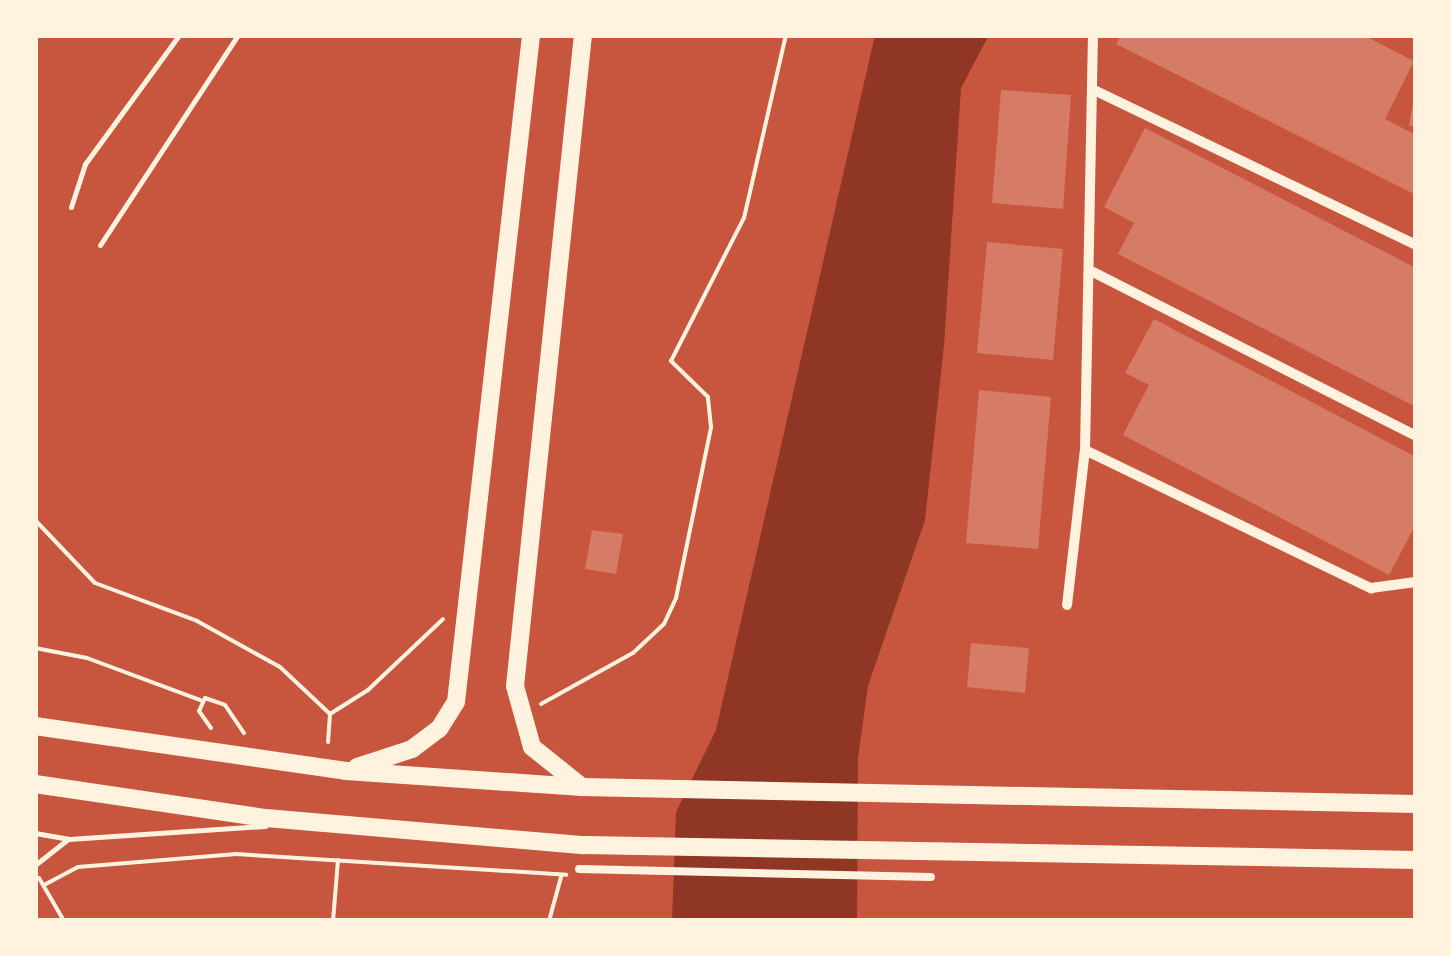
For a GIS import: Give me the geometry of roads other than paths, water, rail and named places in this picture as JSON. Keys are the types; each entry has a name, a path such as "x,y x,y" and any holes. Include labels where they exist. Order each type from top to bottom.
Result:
{"highway":[{"path":"346,771 412,749 439,729 456,702 531,35"},
{"path":"582,787 532,748 514,686 583,35"},
{"path":"35,726 346,771 582,787 1416,804"},
{"path":"35,784 320,823 584,845 1416,860"}],"street":[{"path":"1067,605 1085,450 1093,272 1093,35"},
{"path":"1094,90 1416,245"},
{"path":"1093,272 1416,436"},
{"path":"1085,450 1371,588 1416,582"},
{"path":"580,869 931,877"}],"lane":[{"path":"71,208 85,164 178,35"},
{"path":"100,246 238,35"},
{"path":"35,833 69,839 320,823"},
{"path":"35,868 69,839"}]}
